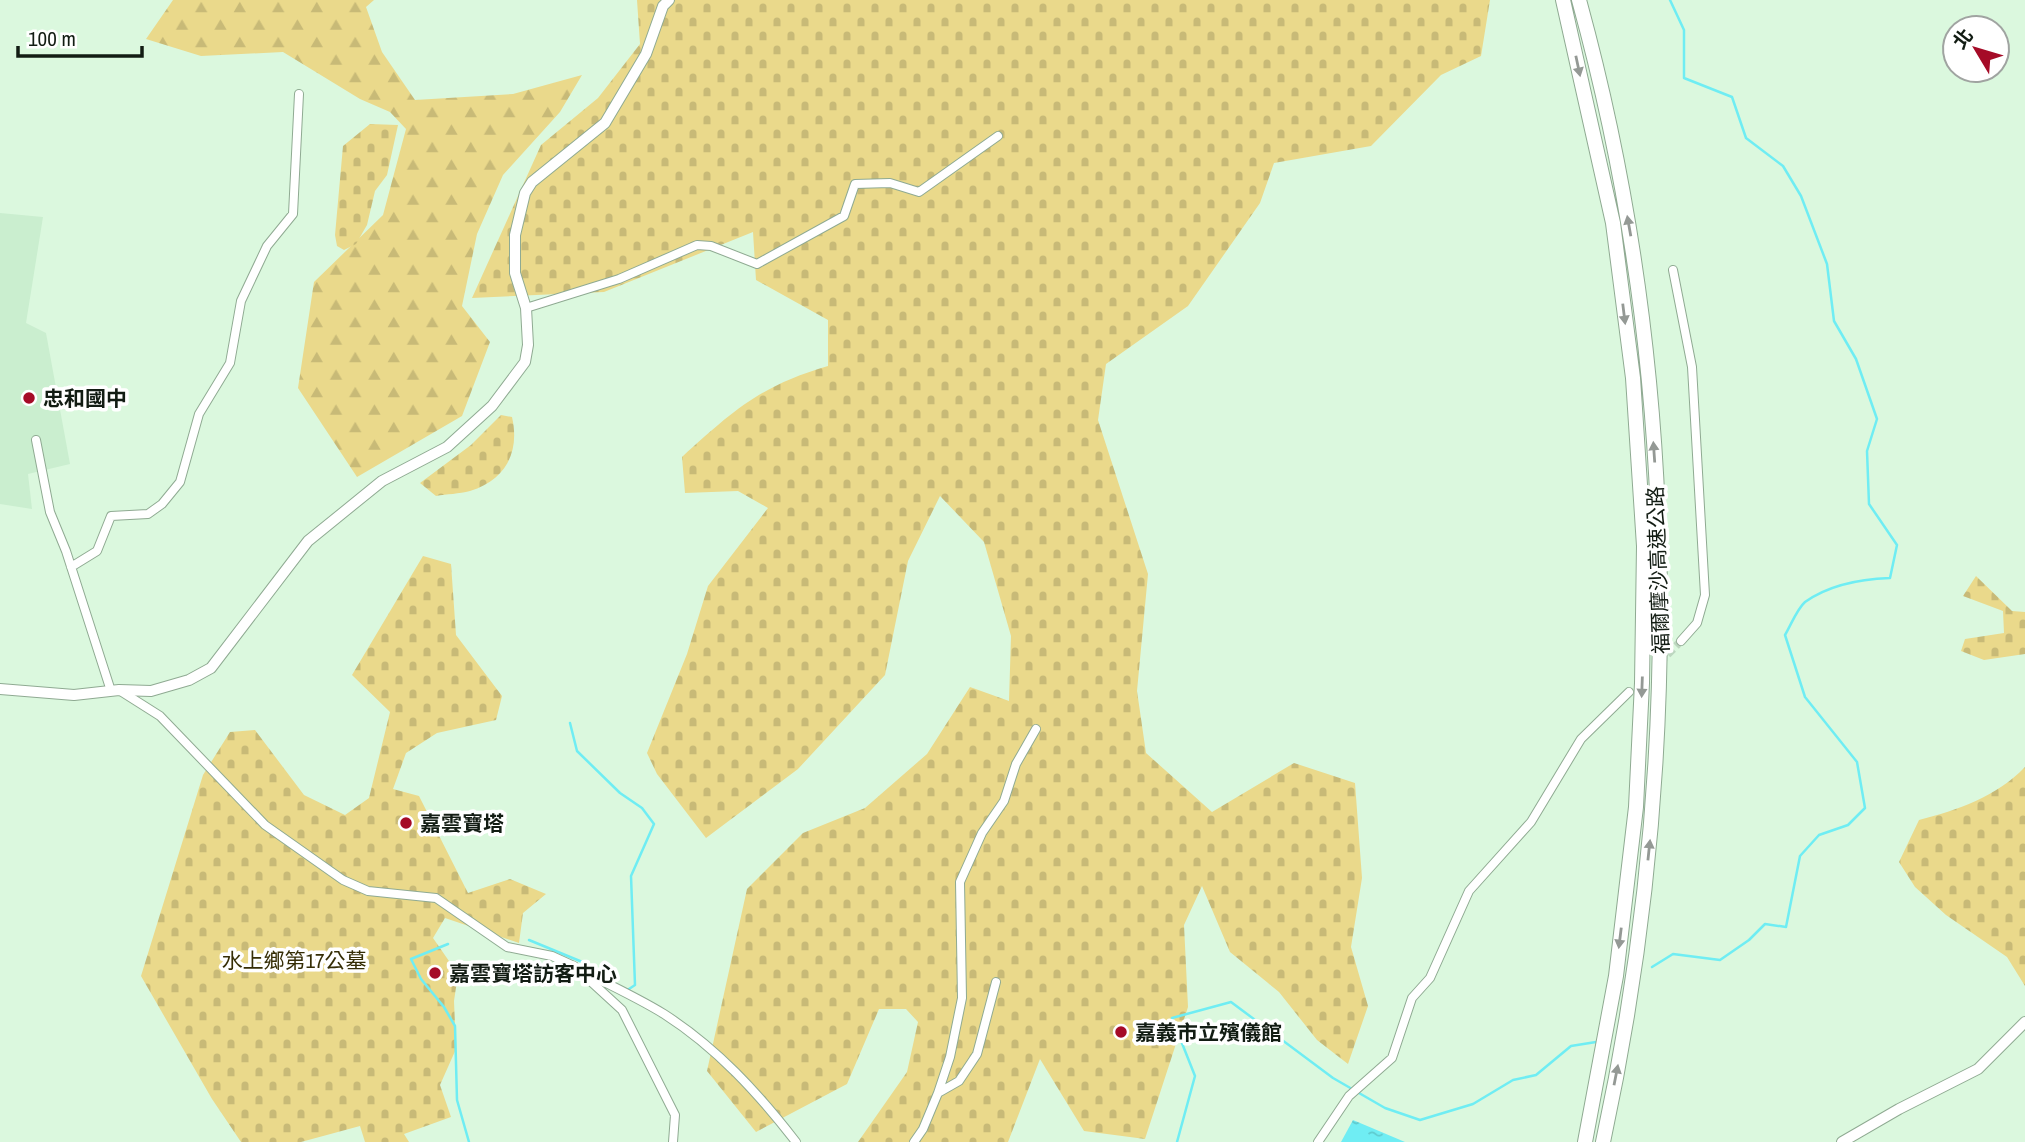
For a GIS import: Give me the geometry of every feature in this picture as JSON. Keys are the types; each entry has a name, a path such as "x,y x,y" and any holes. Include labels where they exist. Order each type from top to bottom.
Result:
{"highway":[{"name":"福爾摩沙高速公路","path":"1563,0 1613,223 1633,378 1644,546 1642,683 1636,807 1616,976 1586,1142"},
{"name":"福爾摩沙高速公路","path":"1579,0 1629,225 1649,377 1660,545 1660,683 1653,820 1634,979 1603,1142"}],"street":[{"path":"0,689 74,695 115,690 150,691 189,680 211,668 308,541 382,481 447,447 483,414 525,362 528,345 526,308 515,272 518,215 525,193 532,182 605,123 646,54 663,6 669,0"},
{"path":"71,567 97,551 111,516 148,514 176,489 199,414 230,363 241,301 267,246 293,214 299,94"},
{"path":"526,308 619,279 697,245 711,246 757,264 844,216 855,184 890,183 919,192 998,136"},
{"path":"1673,270 1692,367 1705,595 1697,623 1681,641"},
{"path":"36,440 50,513 115,690 160,716 265,825 343,880 368,891 436,898 508,947 552,956 663,1013 696,1036 729,1065 796,1142"},
{"path":"1318,1142 1349,1096 1392,1058 1412,998 1430,978 1469,891 1531,822 1581,739 1629,692"},
{"path":"914,1142 923,1129 950,1058 962,998 960,882 982,833 1004,801 1016,764 1036,729"},
{"path":"574,966 622,1010 675,1115 673,1142"},
{"path":"938,1093 959,1081 977,1054 996,982"},
{"path":"1842,1142 1899,1109 1978,1069 2025,1022"}],"shaded area":[{"name":"忠和國中","path":"0,213 43,217 26,323 46,333 70,464 28,474 32,509 0,504"}],"green space":[{"path":"173,0 374,0 366,7 382,52 415,100 513,94 582,75 560,112 503,175 477,234 462,306 490,342 462,416 357,477 298,388 314,282 383,215 406,129 390,112 360,99 283,52 201,56 146,39"},
{"path":"637,0 1490,0 1481,56 1441,75 1371,146 1274,163 1260,203 1188,306 1106,364 1098,420 1148,574 1137,691 1146,753 1212,812 1294,763 1355,783 1362,878 1351,947 1368,1006 1348,1064 1317,1040 1279,992 1230,952 1202,886 1184,925 1188,1007 1145,1139 1084,1131 1040,1059 1008,1142 858,1142 907,1072 918,1022 906,1009 879,1009 847,1084 756,1132 707,1071 747,889 803,833 865,808 927,754 970,687 1009,701 1011,636 984,542 940,496 908,561 885,675 798,769 706,838 657,774 647,753 687,654 708,586 768,508 738,491 685,493 682,457 749,401 784,382 828,366 828,320 756,280 753,232 604,292 472,298 541,145 598,98 640,44"},
{"path":"370,124 398,125 387,175 375,191 367,225 356,244 344,250 337,246 335,235 343,146"},
{"path":"501,415 512,417 514,442 508,463 493,480 470,491 436,496 420,483 471,445"},
{"name":"水上鄉第17公墓","path":"423,556 451,564 456,635 502,696 496,720 437,733 406,753 393,789 419,796 468,893 510,879 546,894 523,913 519,943 445,918 433,938 458,974 454,1001 456,1049 440,1085 451,1117 404,1134 409,1142 365,1142 360,1126 301,1142 241,1142 212,1099 141,976 203,775 230,732 255,730 304,795 345,815 369,798 390,712 352,675"},
{"path":"1976,576 2012,611 2025,612 2025,654 1984,660 1961,651 1965,639 2004,633 2003,611 1963,596"},
{"path":"2025,767 2025,986 2007,957 1946,915 1915,887 1899,862 1919,820 1976,801 2002,787"}],"water":[{"path":"1353,1120 1405,1142 1341,1142"}],"waterway":[{"path":"1652,967 1673,954 1720,960 1749,940 1765,924 1786,927 1800,856 1819,835 1848,825 1865,808 1857,762 1805,697 1785,635 1802,605 1814,596 1846,584 1890,578 1897,545 1869,504 1867,451 1877,419 1856,359 1834,321 1827,264 1801,196 1783,166 1746,138 1732,97 1684,78 1684,30 1670,0"},
{"path":"570,723 577,751 620,793 642,808 654,824 631,876 635,985 626,991"},
{"path":"529,940 592,966 603,977"},
{"path":"448,944 411,959 421,979 444,1007 455,1026 457,1100 469,1142"},
{"path":"1177,1142 1195,1076 1172,1018 1231,1002 1333,1078 1385,1108 1420,1120 1473,1104 1513,1080 1536,1075 1571,1046 1596,1042"}],"tunnel":[{"path":"1659,663 1681,641"}],"place":[{"name":"忠和國中","path":"29,398"},
{"name":"嘉雲寶塔","path":"406,823"},
{"name":"嘉雲寶塔訪客中心","path":"435,973"},
{"name":"嘉義市立殯儀館","path":"1121,1032"}]}
